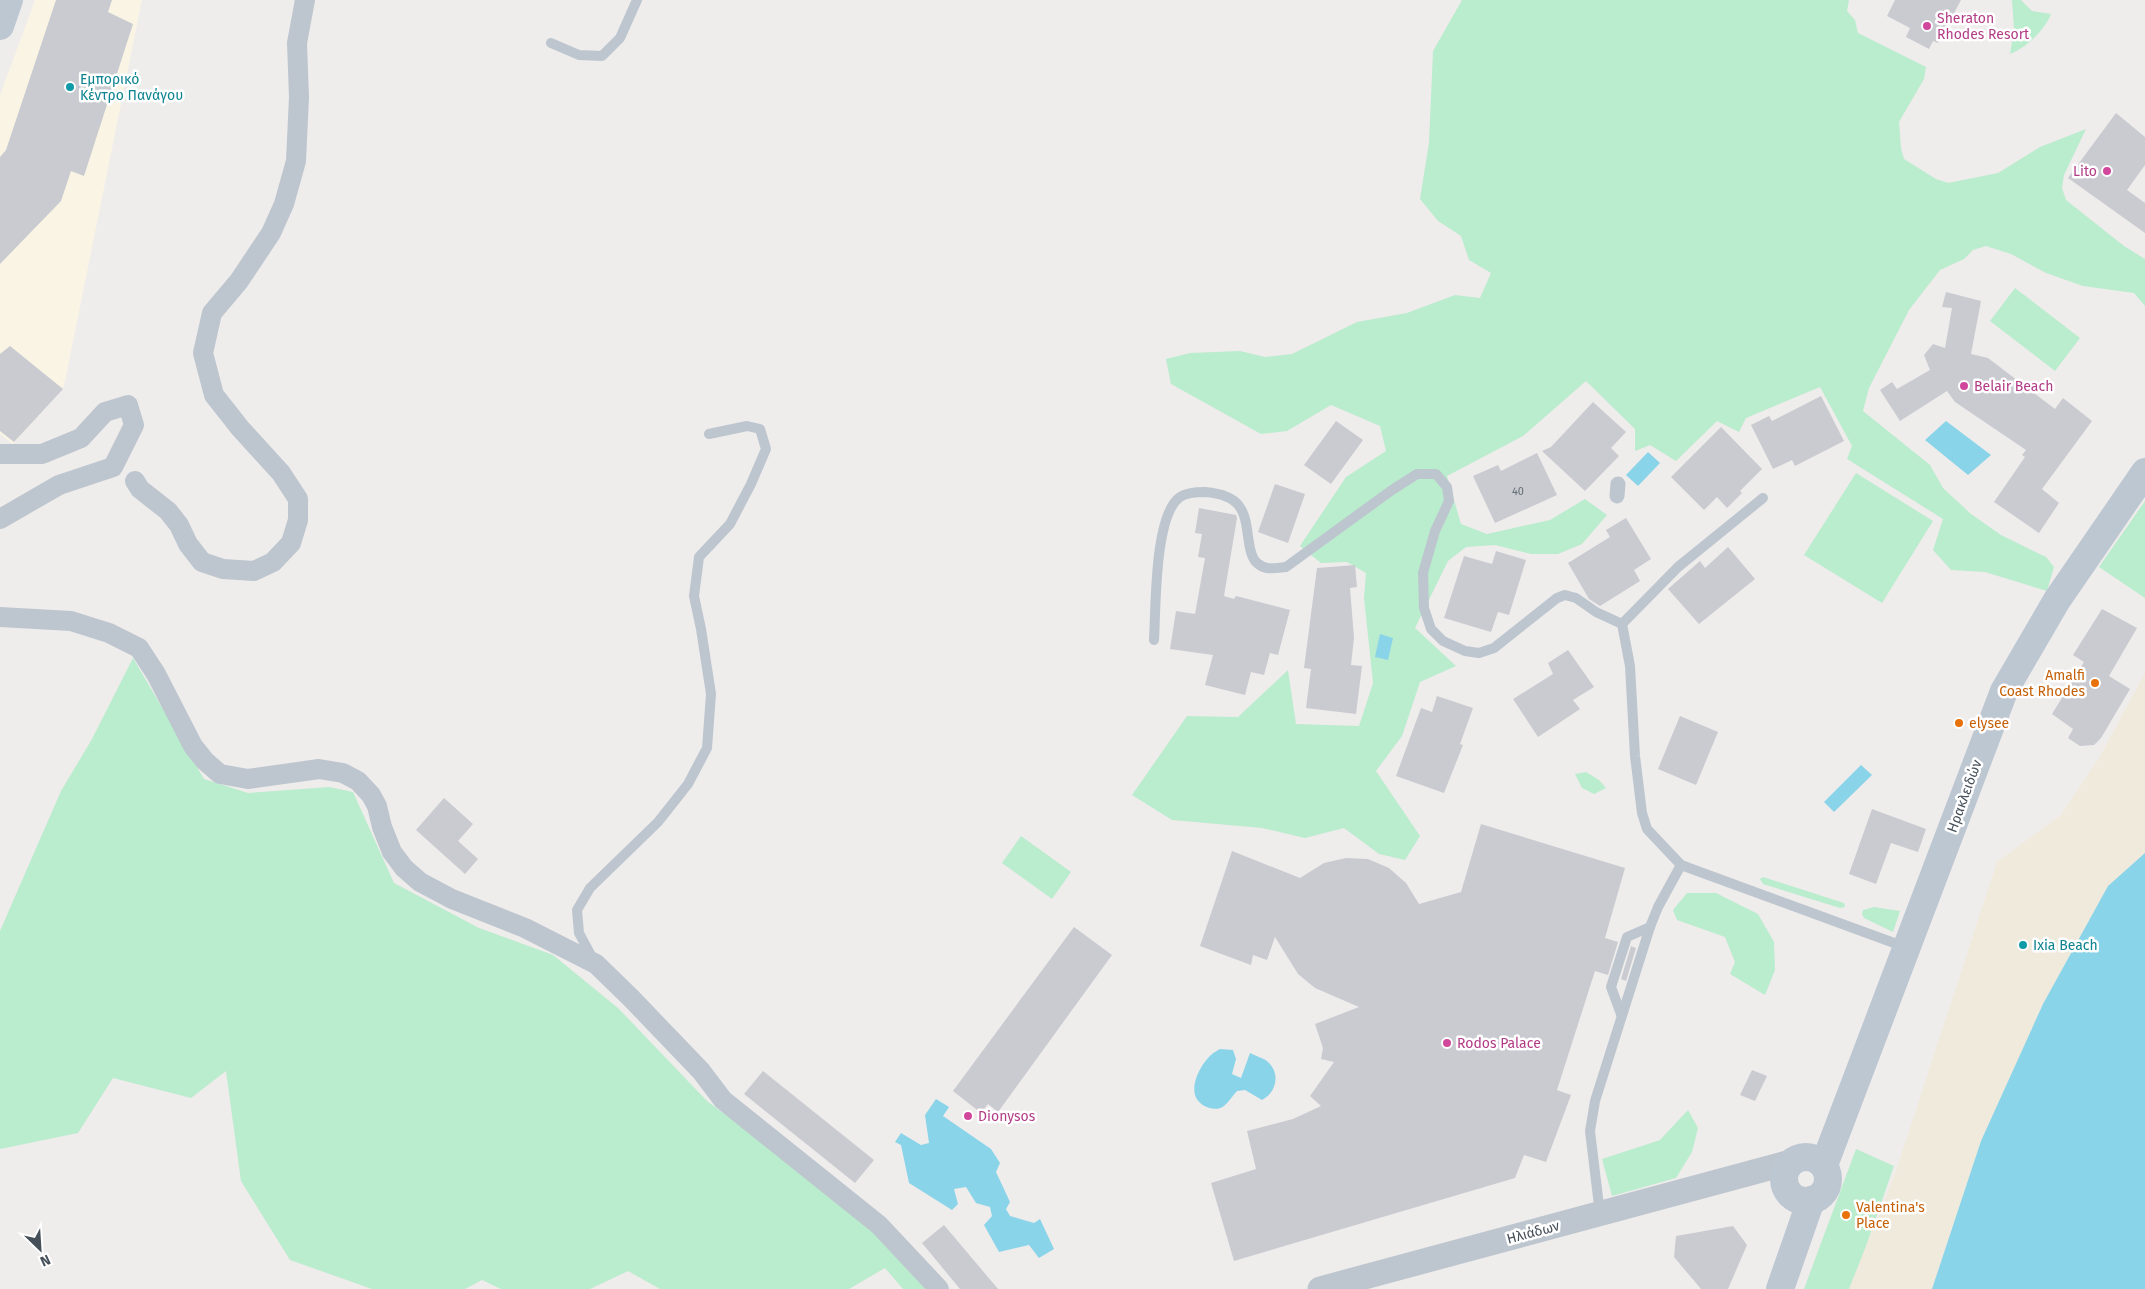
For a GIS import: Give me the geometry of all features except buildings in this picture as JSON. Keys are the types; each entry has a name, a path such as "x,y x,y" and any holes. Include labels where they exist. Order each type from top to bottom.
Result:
{"main road":[{"path":"0,26 9,0"},
{"name":"Ηρακλειδών","path":"1780,1289 1807,1179 1907,948 2004,691 2057,600 2145,472"}],"street":[{"path":"135,481 140,489 168,511 179,525 188,544 202,562 223,569 254,571 274,562 291,543 298,520 298,499 281,474 240,428 214,395 203,353 212,313 239,281 271,233 284,204 296,161 299,97 297,43 305,0"},
{"path":"0,454 42,454 80,438 105,412 128,405 134,425 113,467 59,485 0,519"},
{"path":"0,617 71,621 109,633 139,648 156,674 193,746 205,761 220,774 248,780 319,769 343,773 358,781 371,795 377,806 382,827 392,852 404,868 420,882 452,898 540,935 596,964 701,1070 723,1100 878,1225 939,1289"},
{"name":"Ηλιάδων","path":"1320,1289 1746,1174 1807,1179"}],"lane":[{"path":"552,43 579,55 602,56 620,38 637,0"},
{"path":"596,964 579,934 577,910 590,888 658,822 688,784 707,748 710,694 701,628 694,596 699,557 730,524 751,484 766,449 760,429 753,427 747,426 709,434"},
{"path":"1154,640 1160,537 1172,505 1180,496 1198,492 1220,493 1239,505 1246,521 1250,545 1256,562 1268,570 1286,567 1417,474 1436,474 1448,487 1454,499 1435,531 1423,573 1424,608 1431,629 1443,641 1465,651 1479,653 1494,648 1557,598 1566,595 1576,598 1596,612 1622,624"},
{"path":"1622,624 1678,567 1763,498"},
{"path":"1622,624 1630,666 1635,756 1642,812 1647,829 1680,865 1907,948"},
{"path":"1600,1214 1590,1131 1595,1101 1650,927 1680,865"},
{"path":"1621,1014 1611,987 1627,936 1650,927"}],"shaded area":[{"path":"35,0 142,0 64,386 13,444 0,434 0,95"}],"green space":[{"path":"1462,0 1849,0 1847,11 1855,20 1858,33 1926,67 1924,79 1899,122 1901,148 1904,159 1936,179 1948,183 1998,173 2040,147 2086,129 2064,175 2062,188 2066,200 2124,246 2145,259 2145,306 2134,293 2083,286 2046,273 2011,254 1986,246 1973,250 1964,259 1940,270 1909,310 1869,388 1863,411 1930,465 1943,488 1971,514 2001,535 2046,557 2054,567 2047,591 1985,572 1951,570 1933,550 1943,519 1847,459 1852,446 1820,387 1746,418 1739,432 1717,421 1676,461 1650,445 1635,451 1635,429 1586,381 1523,436 1447,476 1461,524 1487,534 1550,520 1585,499 1607,515 1582,544 1558,554 1531,554 1495,545 1466,547 1448,561 1415,628 1456,666 1420,682 1402,736 1376,771 1420,836 1405,860 1379,854 1344,828 1305,838 1262,828 1172,820 1132,795 1187,716 1238,717 1288,670 1296,724 1359,726 1373,683 1364,598 1366,573 1347,562 1321,563 1300,546 1346,477 1386,451 1380,426 1331,405 1287,431 1261,434 1171,384 1166,359 1190,353 1240,351 1265,357 1292,354 1357,322 1407,313 1455,295 1480,298 1491,273 1469,260 1461,236 1438,221 1420,199 1429,143 1433,51"},
{"path":"2012,0 2021,0 2032,11 2051,14 2034,38 2010,54 2014,30"},
{"path":"2015,288 2080,338 2055,371 1990,321"},
{"path":"1856,473 1933,521 1882,603 1804,555"},
{"path":"2145,501 2145,598 2099,567"},
{"path":"133,658 204,779 248,793 329,787 353,792 394,883 479,928 553,955 618,1008 707,1101 872,1223 938,1289 903,1289 885,1268 849,1289 660,1289 628,1271 590,1289 501,1289 482,1280 465,1289 372,1289 290,1260 241,1181 226,1071 191,1098 113,1078 78,1133 0,1149 0,931 61,791 92,739"},
{"path":"1586,772 1599,780 1606,788 1594,794 1582,788 1575,774"},
{"path":"1021,836 1071,872 1052,899 1002,863"},
{"path":"1763,877 1844,903 1845,907 1840,908 1763,884 1760,879"},
{"path":"1687,893 1716,893 1758,914 1774,942 1775,970 1765,995 1730,974 1735,962 1725,937 1677,920 1673,910"},
{"path":"1874,907 1900,911 1893,932 1864,918 1863,910"},
{"path":"1688,1110 1698,1128 1692,1152 1676,1178 1612,1196 1602,1159 1660,1140"},
{"path":"1856,1149 1894,1166 1851,1289 1804,1289"}],"sand":[{"name":"Ixia Beach","path":"2145,673 2145,853 2108,886 2043,1004 1981,1141 1932,1289 1849,1289 1896,1171 1997,862 2061,815 2099,758"}],"water":[{"path":"1946,421 1991,455 1968,475 1925,440"},
{"path":"1648,452 1660,463 1638,486 1626,475"},
{"path":"1380,634 1393,638 1388,660 1375,657"},
{"path":"1861,765 1872,775 1834,812 1824,802"},
{"path":"2145,853 2145,1289 1932,1289 1981,1141 2043,1004 2108,886"},
{"path":"1220,1049 1233,1050 1236,1059 1232,1074 1241,1078 1250,1053 1268,1062 1276,1077 1271,1093 1262,1100 1245,1090 1237,1091 1228,1103 1220,1108 1216,1109 1203,1105 1195,1095 1194,1089 1197,1075 1210,1056"},
{"path":"936,1099 949,1107 943,1116 991,1149 1000,1163 996,1172 1010,1202 1006,1209 1010,1216 1034,1223 1040,1219 1054,1249 1039,1258 1029,1245 999,1252 984,1225 992,1216 990,1207 976,1203 966,1187 954,1189 958,1204 952,1210 909,1183 901,1145 895,1142 901,1133 921,1145 929,1143 925,1115"}],"place":[{"name":"Sheraton Rhodes Resort","path":"1927,26"},
{"name":"Εμπορικό Κέντρο Πανάγου","path":"70,87"},
{"name":"Lito","path":"2107,171"},
{"name":"Belair Beach","path":"1964,386"},
{"name":"Amalfi Coast Rhodes","path":"2095,683"},
{"name":"elysee","path":"1959,723"},
{"name":"Ixia Beach","path":"2023,945"},
{"name":"Rodos Palace","path":"1447,1043"},
{"name":"Dionysos","path":"968,1116"},
{"name":"Valentina's Place","path":"1846,1215"}]}
